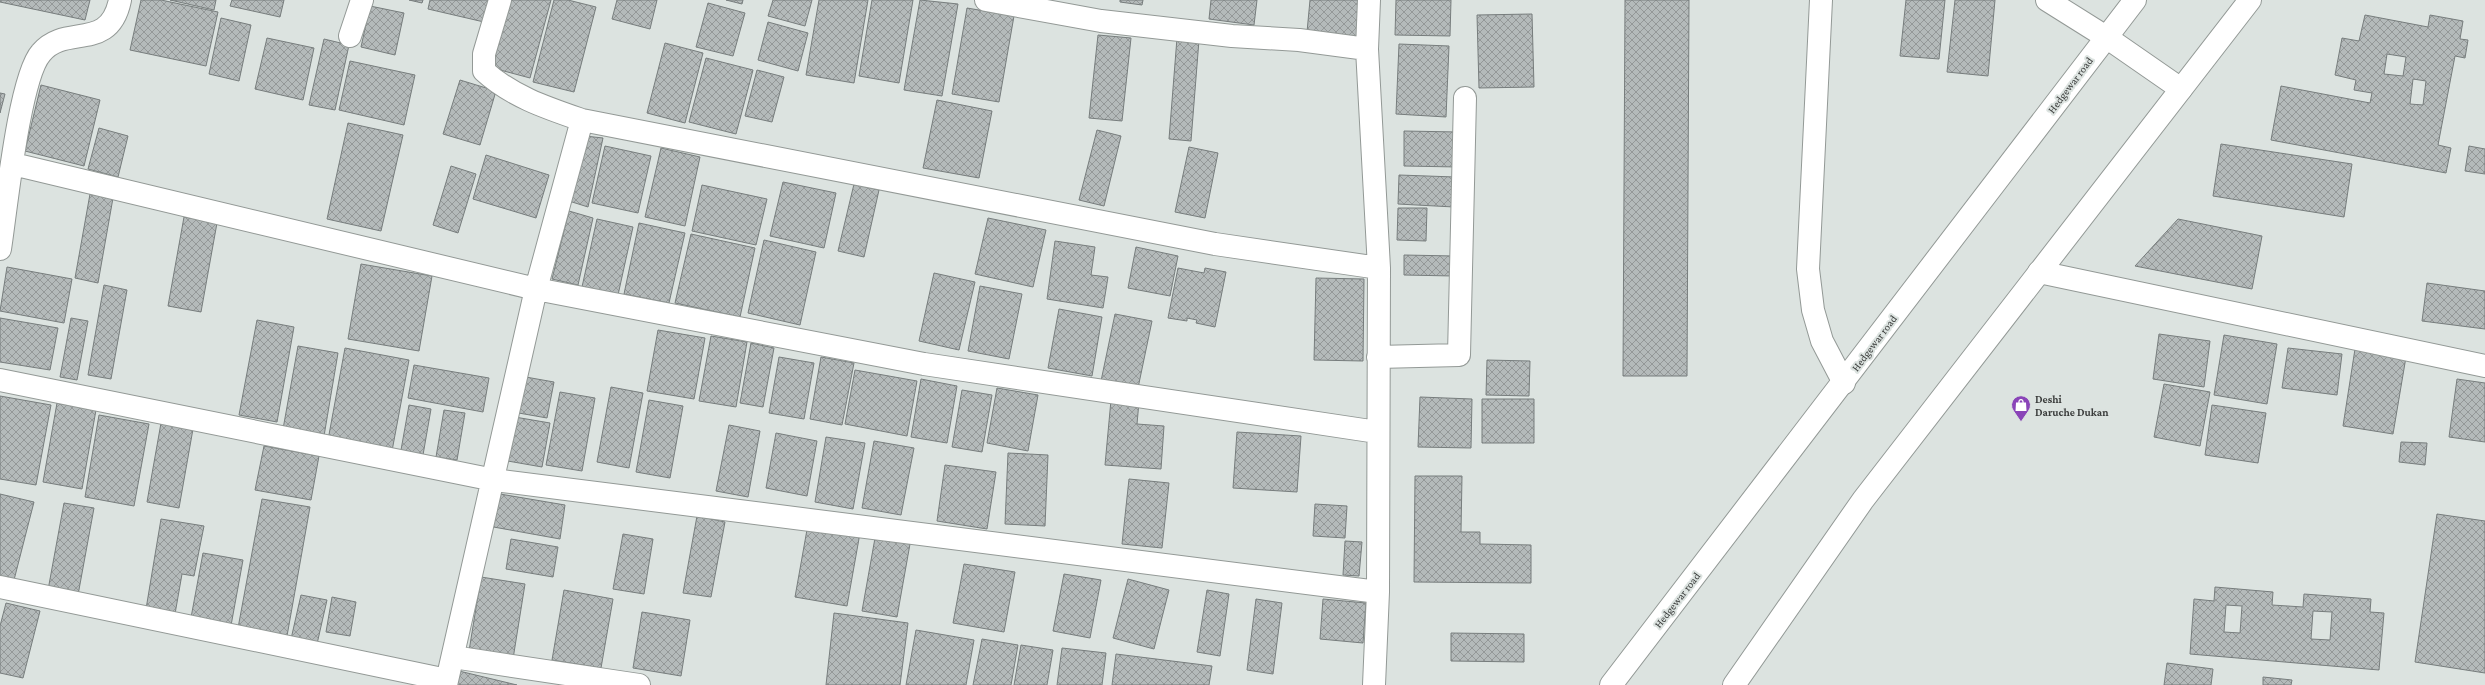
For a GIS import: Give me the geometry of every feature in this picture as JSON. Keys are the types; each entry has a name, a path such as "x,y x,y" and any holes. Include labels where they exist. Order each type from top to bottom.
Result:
{"street":[{"path":"0,249 13,164 27,88 33,68 41,53 52,45 103,30 112,24 120,0"},
{"path":"350,36 362,0"},
{"path":"500,0 484,54 484,71 496,82 517,94 582,120 1215,244 1379,268"},
{"path":"986,0 1101,21 1232,36 1299,40 1367,49"},
{"path":"1369,0 1367,49 1379,268 1378,592 1374,685"},
{"path":"1821,0 1808,269 1813,310 1822,341 1844,383"},
{"path":"2047,0 2106,37 2181,89"},
{"name":"Hedgewar road","path":"1611,685 1844,383 2135,0"},
{"path":"1734,685 1863,500 2250,0"},
{"path":"1378,357 1459,355 1465,98"},
{"path":"0,587 447,682 494,480 536,289 582,120"},
{"path":"13,164 536,289 924,364 1378,432"},
{"path":"2039,272 2485,366"},
{"path":"0,380 494,480 1378,592"},
{"path":"453,657 639,685"}],"building":[{"path":"1,0 90,0 85,20 0,2"},
{"path":"141,0 161,0 218,12 206,66 130,50"},
{"path":"170,0 216,0 214,10"},
{"path":"232,0 284,0 280,17 230,6"},
{"path":"409,0 423,0 422,3"},
{"path":"430,0 490,0 484,22 428,9"},
{"path":"506,0 551,0 530,78 489,67"},
{"path":"554,0 568,0 596,7 574,92 533,82"},
{"path":"617,0 657,0 650,29 612,19"},
{"path":"726,0 743,0 742,4"},
{"path":"773,0 812,0 805,26 768,16"},
{"path":"819,0 868,0 854,83 806,75"},
{"path":"872,0 913,0 899,83 859,76"},
{"path":"920,0 958,4 942,96 904,90"},
{"path":"1120,0 1143,0 1142,5 1120,2"},
{"path":"1211,0 1257,0 1254,25 1209,19"},
{"path":"1310,0 1359,0 1357,36 1307,32"},
{"path":"1396,0 1451,0 1450,36 1395,35"},
{"path":"1625,0 1689,0 1687,376 1623,376"},
{"path":"1906,0 1945,0 1939,59 1900,56"},
{"path":"1955,0 1995,0 1988,76 1947,72"},
{"path":"708,3 745,13 733,56 696,47"},
{"path":"370,6 404,13 395,55 361,47"},
{"path":"967,8 1014,16 999,102 952,94"},
{"path":"1532,14 1534,87 1479,88 1477,15"},
{"path":"2365,15 2428,27 2430,15 2463,21 2460,39 2468,40 2465,58 2455,56 2438,145 2451,148 2446,173 2271,140 2281,86 2370,103 2372,93 2354,90 2356,80 2335,75 2342,38 2359,41","holes":["2387,54 2406,57 2403,76 2384,74","2413,79 2426,81 2423,105 2410,104"]},
{"path":"221,18 251,25 239,81 209,74"},
{"path":"768,22 808,33 798,71 758,60"},
{"path":"1098,35 1131,38 1122,121 1089,118"},
{"path":"267,38 314,48 303,100 255,89"},
{"path":"1177,38 1199,40 1191,141 1169,139"},
{"path":"324,39 349,45 335,110 309,105"},
{"path":"665,43 703,53 685,123 647,113"},
{"path":"1399,44 1449,46 1446,117 1396,114"},
{"path":"706,58 753,70 736,134 689,122"},
{"path":"350,61 415,75 404,125 339,110"},
{"path":"757,70 784,77 772,122 745,116"},
{"path":"460,80 496,91 480,145 443,134"},
{"path":"41,85 100,100 84,166 25,151"},
{"path":"0,93 5,94 0,113"},
{"path":"937,100 992,111 979,178 923,168"},
{"path":"348,123 403,135 381,231 327,219"},
{"path":"99,128 128,136 118,177 88,169"},
{"path":"1097,130 1121,136 1104,206 1079,200"},
{"path":"1404,131 1458,132 1458,167 1404,166"},
{"path":"585,136 603,138 588,207 569,201"},
{"path":"2221,144 2352,164 2344,217 2213,196"},
{"path":"605,146 651,156 638,213 592,203"},
{"path":"2469,146 2485,149 2485,174 2465,171"},
{"path":"1189,147 1218,153 1205,218 1175,212"},
{"path":"661,148 700,157 685,226 645,217"},
{"path":"486,155 549,175 536,218 473,199"},
{"path":"451,166 476,174 458,233 433,225"},
{"path":"1399,175 1455,177 1454,207 1398,204"},
{"path":"783,182 836,193 824,248 770,236"},
{"path":"854,184 879,190 864,257 838,251"},
{"path":"702,185 767,199 756,245 692,231"},
{"path":"90,194 113,198 98,283 75,278"},
{"path":"1398,208 1427,208 1426,241 1397,240"},
{"path":"569,211 593,218 578,285 552,279"},
{"path":"184,217 217,223 201,312 168,306"},
{"path":"988,218 1046,230 1033,287 975,274"},
{"path":"597,219 633,227 618,295 582,287"},
{"path":"2178,219 2262,236 2252,289 2135,266"},
{"path":"639,223 685,233 669,303 624,294"},
{"path":"691,234 755,248 740,317 675,303"},
{"path":"764,240 816,252 800,325 748,313"},
{"path":"1055,241 1095,247 1091,275 1108,277 1103,308 1047,299"},
{"path":"1136,247 1178,256 1170,296 1128,288"},
{"path":"1404,255 1454,256 1453,276 1404,275"},
{"path":"361,264 432,276 419,351 348,339"},
{"path":"7,267 72,279 64,323 0,311"},
{"path":"1178,268 1204,273 1205,268 1226,272 1215,327 1196,323 1197,320 1187,318 1187,321 1168,318"},
{"path":"934,273 975,282 959,350 919,341"},
{"path":"1316,278 1364,279 1363,361 1314,360"},
{"path":"2427,283 2485,291 2485,329 2422,321"},
{"path":"104,285 127,290 111,379 88,375"},
{"path":"980,286 1022,294 1009,359 968,351"},
{"path":"1059,309 1102,317 1092,376 1048,368"},
{"path":"1115,314 1152,321 1138,388 1101,381"},
{"path":"0,318 58,328 50,370 0,362"},
{"path":"71,318 88,321 77,380 60,377"},
{"path":"257,320 294,327 277,422 239,415"},
{"path":"658,330 705,338 694,399 647,391"},
{"path":"2159,334 2210,341 2204,387 2153,379"},
{"path":"2224,335 2277,344 2267,404 2214,395"},
{"path":"711,336 747,342 736,407 699,401"},
{"path":"751,343 774,348 763,407 740,403"},
{"path":"298,346 338,353 324,436 283,429"},
{"path":"345,348 409,360 392,451 328,440"},
{"path":"2288,348 2342,354 2337,395 2282,388"},
{"path":"2355,349 2406,357 2393,434 2343,426"},
{"path":"779,357 814,363 804,419 769,413"},
{"path":"821,357 854,363 842,425 810,419"},
{"path":"1487,360 1530,361 1529,396 1486,395"},
{"path":"414,365 489,378 483,412 408,398"},
{"path":"855,370 917,381 907,436 845,424"},
{"path":"520,376 554,382 547,418 513,412"},
{"path":"921,379 957,386 947,443 911,437"},
{"path":"2457,379 2485,383 2485,442 2449,437"},
{"path":"2164,384 2210,392 2200,446 2154,437"},
{"path":"611,387 643,393 629,468 597,462"},
{"path":"997,388 1038,395 1028,451 987,443"},
{"path":"962,390 992,395 982,452 952,447"},
{"path":"560,392 595,398 582,471 546,465"},
{"path":"0,396 51,405 36,485 0,479"},
{"path":"1420,397 1472,399 1471,448 1418,447"},
{"path":"1482,399 1534,399 1534,443 1482,443"},
{"path":"649,400 683,406 670,478 636,472"},
{"path":"1111,400 1139,402 1137,424 1164,426 1161,469 1105,465"},
{"path":"57,403 96,410 82,489 43,482"},
{"path":"409,405 431,409 423,455 401,450"},
{"path":"2212,405 2266,413 2258,463 2205,455"},
{"path":"444,410 465,413 457,460 436,457"},
{"path":"99,415 149,424 134,506 85,497"},
{"path":"509,416 550,423 542,467 502,460"},
{"path":"161,423 193,429 179,508 147,502"},
{"path":"729,425 760,431 748,497 716,491"},
{"path":"1237,432 1301,436 1297,492 1233,488"},
{"path":"776,433 817,441 807,496 766,488"},
{"path":"826,437 865,443 853,509 815,502"},
{"path":"874,441 914,448 901,515 862,508"},
{"path":"2401,442 2427,443 2425,465 2399,462"},
{"path":"264,446 319,456 311,500 255,490"},
{"path":"1008,453 1048,455 1045,526 1005,524"},
{"path":"945,465 996,472 987,529 937,521"},
{"path":"1415,476 1462,476 1461,532 1480,532 1480,544 1531,545 1531,583 1414,582"},
{"path":"1129,479 1169,483 1162,548 1122,544"},
{"path":"494,493 565,505 560,539 488,526"},
{"path":"0,494 34,502 14,580 0,576"},
{"path":"262,499 310,507 287,636 238,628"},
{"path":"64,503 94,508 78,595 48,590"},
{"path":"1315,504 1347,506 1345,538 1313,536"},
{"path":"2437,514 2485,521 2485,673 2415,662"},
{"path":"697,516 725,522 711,597 683,593"},
{"path":"161,519 204,526 194,576 182,574 175,614 146,609"},
{"path":"808,524 860,533 847,606 795,597"},
{"path":"623,534 653,539 644,594 613,589"},
{"path":"875,538 910,544 897,617 862,611"},
{"path":"511,539 558,547 553,577 506,569"},
{"path":"1345,541 1362,542 1359,576 1343,575"},
{"path":"203,553 243,560 230,631 190,623"},
{"path":"964,564 1015,572 1004,632 953,623"},
{"path":"1064,574 1101,580 1090,638 1053,631"},
{"path":"481,577 525,584 513,659 469,651"},
{"path":"1128,579 1169,590 1154,649 1113,638"},
{"path":"2215,587 2273,592 2272,605 2303,607 2304,594 2371,599 2370,612 2384,613 2379,670 2190,654 2194,599 2214,601","holes":["2226,605 2242,606 2240,633 2224,632","2313,611 2332,612 2330,640 2311,639"]},
{"path":"564,590 613,599 601,668 552,660"},
{"path":"1207,590 1229,594 1220,656 1197,652"},
{"path":"301,595 327,600 317,644 291,639"},
{"path":"332,597 356,602 350,636 326,632"},
{"path":"1256,599 1282,603 1273,674 1247,670"},
{"path":"1323,599 1366,603 1363,643 1320,639"},
{"path":"6,603 40,611 23,678 0,673 0,626"},
{"path":"642,612 690,620 681,676 633,668"},
{"path":"834,613 908,623 900,685 826,685"},
{"path":"916,630 974,640 966,685 906,685"},
{"path":"1451,633 1524,634 1524,662 1451,661"},
{"path":"982,639 1018,645 1011,685 973,685"},
{"path":"1021,645 1053,650 1047,685 1014,685"},
{"path":"1062,648 1106,653 1102,685 1057,685"},
{"path":"1116,654 1212,666 1209,685 1112,685"},
{"path":"2167,663 2213,669 2211,685 2164,685"},
{"path":"459,671 517,685 456,685"},
{"path":"2263,677 2292,680 2291,685 2263,685"}],"place":[{"name":"Deshi Daruche Dukan","path":"2021,422"}]}
